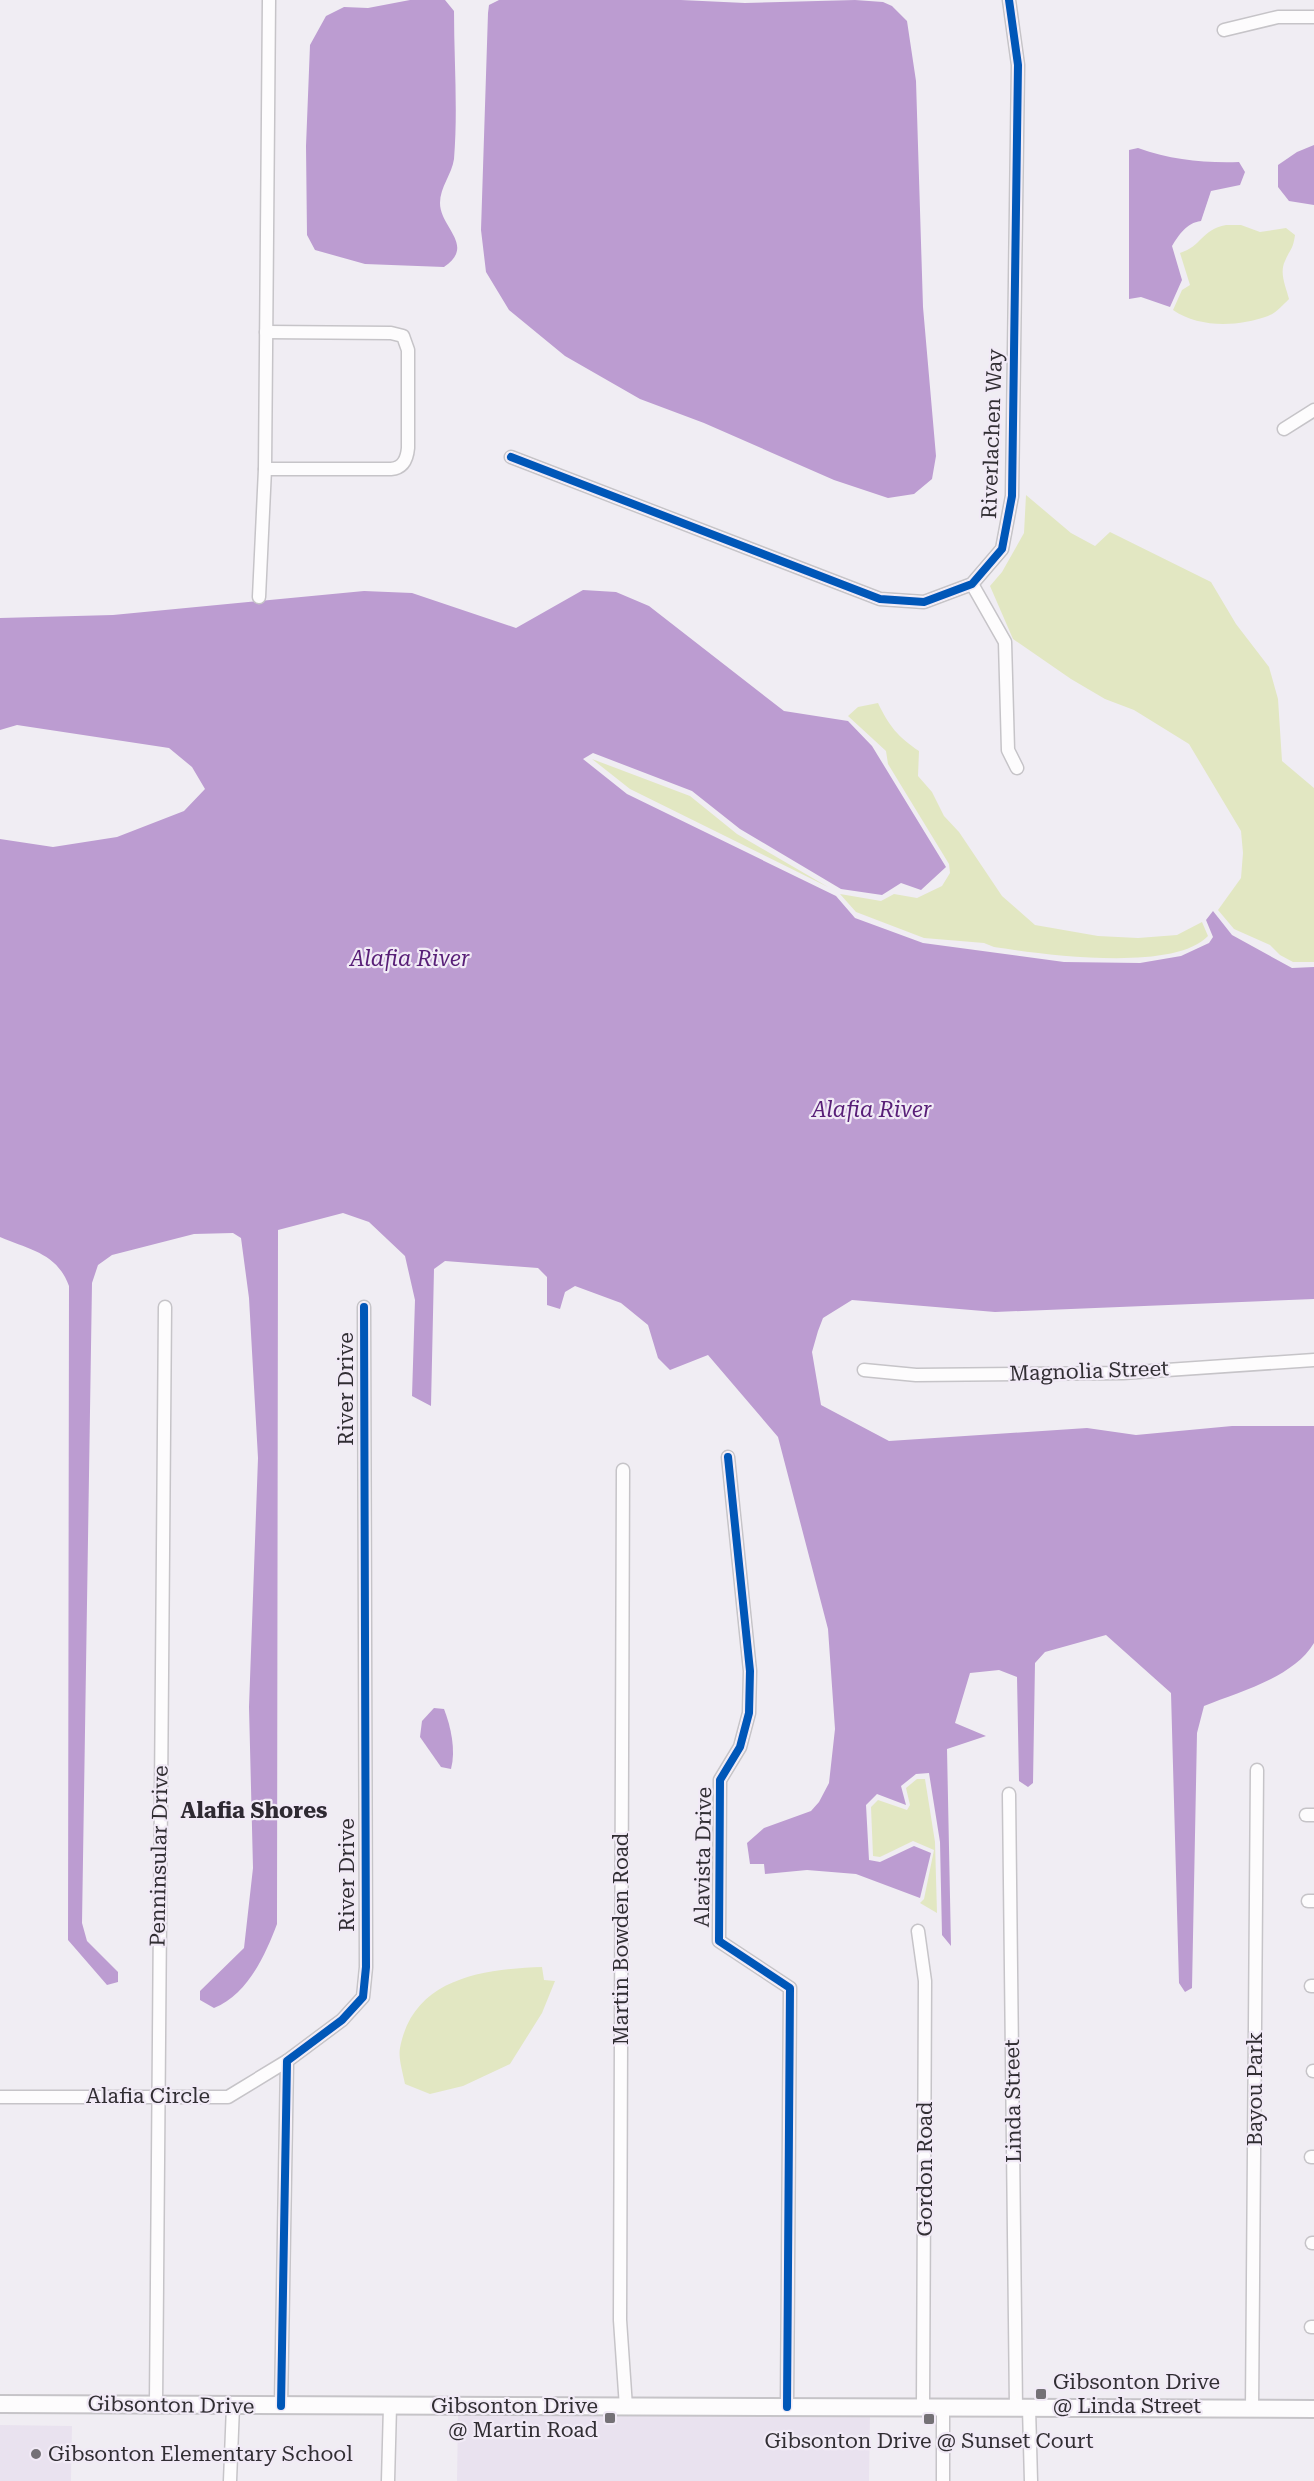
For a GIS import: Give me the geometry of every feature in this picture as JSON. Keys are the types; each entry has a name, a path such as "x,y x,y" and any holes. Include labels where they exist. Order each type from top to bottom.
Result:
{"main road":[{"name":"Gibsonton Drive","path":"0,2404 1314,2409"}],"street":[{"path":"259,597 265,469 270,0"},
{"name":"Riverlachen Way","path":"511,458 880,599 924,602 972,584 1002,549 1012,496 1018,65 1009,0"},
{"path":"1224,30 1278,18 1314,17"},
{"path":"265,469 397,468 406,459 408,437 408,350 402,336 391,333 266,332"},
{"path":"1284,429 1314,410"},
{"path":"972,584 1005,642 1008,750 1017,768"},
{"name":"Penninsular Drive","path":"156,2405 165,1307"},
{"name":"River Drive","path":"287,2061 342,2020 363,1997 366,1967 364,1307"},
{"name":"Magnolia Street","path":"864,1370 916,1375 1123,1372 1314,1360"},
{"name":"Alavista Drive","path":"728,1457 750,1682 749,1713 740,1747 720,1780 719,1941 790,1988 787,2407"},
{"name":"Martin Bowden Road","path":"623,1470 620,2320 626,2407"},
{"name":"Bayou Park","path":"1252,2409 1257,1770"},
{"name":"Linda Street","path":"1009,1794 1023,2408 1031,2481"},
{"name":"Gordon Road","path":"918,1931 925,1981 923,2408"},
{"path":"281,2406 287,2061"},
{"name":"Alafia Circle","path":"0,2097 228,2097 287,2061"},
{"path":"230,2481 233,2406"},
{"path":"388,2481 390,2406"},
{"path":"943,2408 943,2481"}],"shaded area":[{"path":"458,2413 870,2413 869,2481 457,2481"},
{"name":"Gibsonton Elementary School","path":"0,2425 72,2426 71,2481 0,2481"}],"green space":[{"path":"1226,225 1241,225 1260,232 1286,228 1295,235 1283,266 1289,299 1271,315 1232,324 1207,323 1183,316 1173,310 1182,290 1190,285 1180,253 1193,246 1206,234"},
{"path":"1026,495 1071,533 1095,546 1110,532 1211,582 1236,624 1269,667 1278,699 1282,761 1314,788 1314,962 1293,962 1280,955 1270,945 1234,929 1218,910 1241,878 1243,853 1241,831 1189,744 1134,710 1105,699 1071,679 1013,639 990,586 1002,572 1024,533"},
{"path":"878,703 895,730 919,751 918,776 932,792 944,816 959,832 1002,896 1035,925 1098,936 1138,938 1177,935 1202,922 1208,936 1191,947 1166,954 1137,958 1073,956 994,947 984,943 924,938 856,912 840,894 881,901 894,894 917,898 942,886 950,873 949,864 888,764 886,751 848,716 858,707"},
{"path":"592,759 690,796 737,834 828,887 630,789"},
{"path":"917,1779 925,1779 935,1842 937,1913 920,1903 924,1899 934,1850 913,1841 880,1857 873,1856 871,1807 878,1800 907,1810 910,1805 906,1788"},
{"path":"542,1967 544,1980 555,1981 542,2013 510,2064 463,2086 430,2094 405,2084 400,2048 407,2025 419,2006 435,1992 475,1975"}],"water":[{"path":"410,0 445,0 454,11 456,104 454,159 440,203 441,212 457,244 457,251 453,259 444,267 365,264 315,250 307,235 306,146 310,45 326,16 344,7 368,8"},
{"path":"499,0 681,0 745,3 855,0 883,2 892,6 907,21 916,81 923,307 936,456 932,479 914,494 888,498 834,480 704,423 640,399 565,356 509,310 486,272 481,230 488,13 489,5"},
{"path":"1314,145 1314,205 1289,201 1278,187 1278,165 1297,152"},
{"path":"1138,148 1188,160 1239,162 1245,172 1240,185 1211,191 1201,221 1187,227 1172,246 1182,280 1170,307 1141,297 1129,299 1129,150"},
{"name":"Alafia River","path":"583,590 616,592 649,606 784,711 848,721 872,746 946,867 921,890 901,883 882,895 841,889 740,829 692,791 593,753 583,759 627,794 836,896 855,918 923,943 1064,962 1140,963 1181,956 1209,943 1213,937 1206,920 1213,911 1232,935 1292,968 1314,967 1314,1299 995,1312 852,1300 823,1318 812,1352 821,1405 889,1441 1087,1428 1136,1435 1232,1426 1314,1426 1314,1643 1293,1666 1265,1682 1204,1706 1197,1733 1192,1988 1185,1992 1179,1983 1171,1693 1106,1635 1045,1652 1035,1663 1033,1783 1028,1787 1019,1781 1017,1677 999,1670 970,1673 955,1723 986,1736 947,1749 951,1946 942,1935 940,1842 929,1773 916,1774 901,1786 906,1805 877,1794 866,1805 869,1860 880,1862 914,1846 931,1853 920,1898 856,1874 807,1870 765,1874 764,1864 750,1864 747,1843 764,1828 811,1811 819,1802 829,1783 835,1729 828,1629 778,1437 708,1355 670,1370 658,1358 648,1325 621,1303 575,1286 565,1292 560,1309 547,1305 547,1277 538,1268 445,1261 434,1269 431,1406 412,1396 415,1300 405,1256 369,1222 343,1213 278,1230 277,1924 267,1949 245,1984 226,2002 214,2008 200,2000 200,1991 244,1948 253,1868 249,1707 258,1458 249,1298 241,1238 233,1233 194,1234 112,1255 98,1265 92,1283 82,1923 87,1941 118,1972 118,1982 107,1985 68,1940 69,1286 64,1275 50,1259 0,1237 0,839 53,847 117,837 184,811 205,789 192,767 169,748 17,725 0,730 0,618 113,615 364,591 412,593 516,628"},
{"path":"434,1708 444,1709 449,1723 453,1746 451,1769 441,1767 420,1737 422,1721"}],"cycle path":[{"path":"511,457 880,599 924,602 972,584 1002,549 1012,496 1018,65 1009,0"},
{"path":"281,2406 287,2061 342,2020 363,1997 366,1967 364,1307"},
{"path":"728,1457 750,1671 749,1713 740,1747 720,1780 719,1941 790,1988 787,2407"}],"place":[{"name":"Gibsonton Drive @ Linda Street","path":"1041,2394"},
{"name":"Gibsonton Drive @ Martin Road","path":"610,2418"},
{"name":"Gibsonton Drive @ Sunset Court","path":"929,2419"},
{"name":"Gibsonton Elementary School","path":"36,2454"}],"district":[{"name":"Alafia Shores","path":"254,1810"}]}
